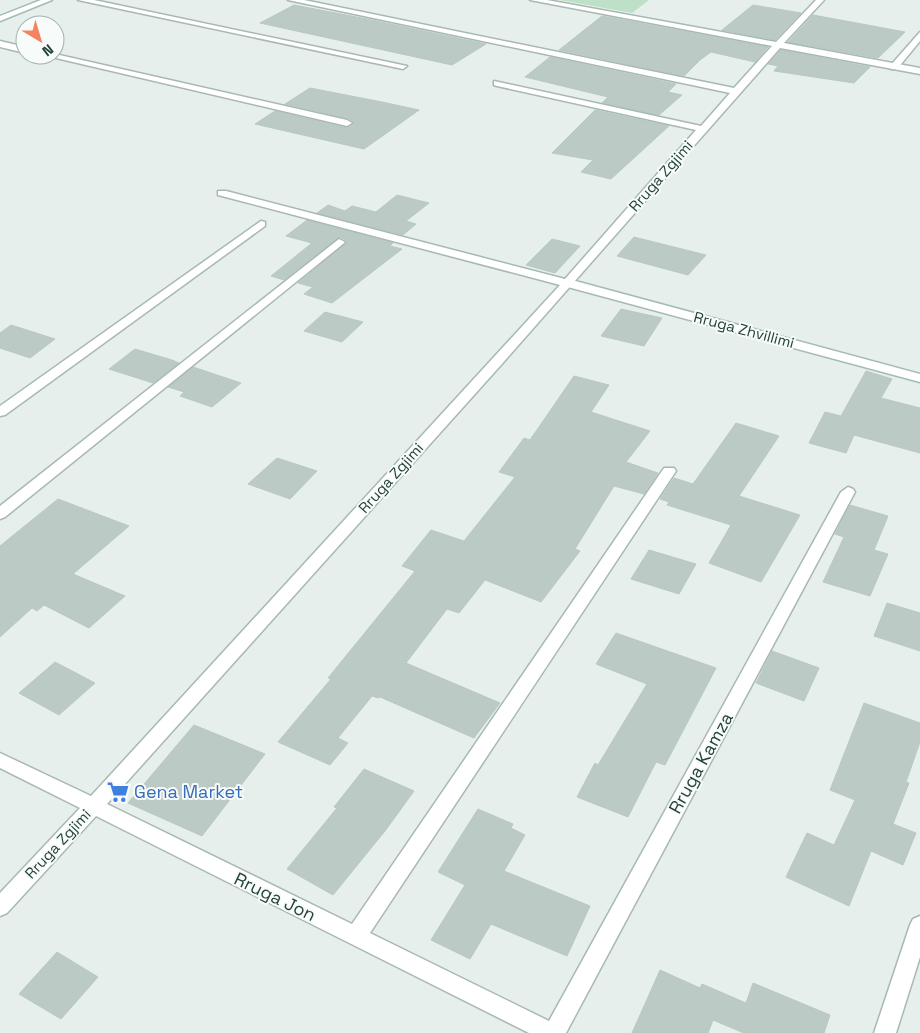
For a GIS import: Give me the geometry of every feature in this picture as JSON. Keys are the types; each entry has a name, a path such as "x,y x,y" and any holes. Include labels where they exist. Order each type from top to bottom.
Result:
{"street":[{"path":"0,19 48,0"},
{"path":"82,0 403,66"},
{"path":"292,0 592,60 735,91"},
{"path":"534,0 920,72"},
{"name":"Rruga Zgjimi","path":"0,907 568,283 735,91 820,0"},
{"path":"894,66 920,35"},
{"path":"0,44 15,48"},
{"path":"65,59 347,122"},
{"path":"497,84 703,128"},
{"name":"Rruga Zhvillimi","path":"222,193 568,283 920,378"},
{"path":"0,412 261,224"},
{"path":"0,514 339,242"},
{"path":"356,936 668,471"},
{"name":"Rruga Kamza","path":"552,1033 848,492"},
{"name":"Rruga Jon","path":"0,760 552,1033"},
{"path":"885,1033 920,925"}],"green space":[{"path":"560,0 649,0 632,13"}],"building":[{"path":"294,5 486,44 452,65 260,23"},
{"path":"753,5 801,13 775,40 722,30"},
{"path":"813,15 905,32 878,58 788,42"},
{"path":"602,16 768,47 755,62 711,52 684,76 559,50"},
{"path":"781,50 870,67 854,83 774,71 778,66 768,64"},
{"path":"550,57 676,84 668,92 682,95 659,115 602,103 608,97 525,77"},
{"path":"310,88 419,110 364,149 255,124 275,111 347,128 353,125 353,121 347,118 285,104"},
{"path":"595,110 669,126 611,179 581,172 593,160 552,153"},
{"path":"397,195 429,203 406,221 416,224 403,235 317,213 328,205 345,211 352,206 376,212"},
{"path":"307,220 393,243 390,246 402,249 332,303 304,294 313,287 298,283 346,243 346,240 340,237 284,280 271,276 312,243 286,236"},
{"path":"634,237 706,255 688,275 617,256"},
{"path":"552,239 580,246 555,273 526,265"},
{"path":"621,309 662,318 644,346 601,336"},
{"path":"325,312 363,322 342,342 304,331"},
{"path":"11,325 55,339 30,358 0,348 0,333"},
{"path":"135,349 179,363 153,383 109,369"},
{"path":"193,367 241,383 212,407 180,396 184,392 168,387"},
{"path":"866,371 892,379 881,398 920,408 920,453 854,435 846,453 809,443 825,412 841,416"},
{"path":"574,376 609,385 591,412 650,431 626,462 658,473 644,494 614,486 575,549 580,551 541,602 485,580 459,613 447,609 406,663 500,703 474,738 380,697 372,696 338,738 348,743 330,765 278,742 331,679 328,678 415,571 402,566 431,530 464,541 515,477 499,472 524,438 530,440"},
{"path":"736,423 779,436 739,496 800,515 761,582 709,563 731,525 667,505 669,502 660,499 674,478 693,484"},
{"path":"277,458 317,471 290,499 248,484"},
{"path":"58,499 129,526 73,574 125,596 89,628 44,605 37,611 32,608 0,637 0,546"},
{"path":"850,505 888,516 874,550 888,554 870,596 823,582 844,537 835,534"},
{"path":"649,550 696,564 679,594 631,579"},
{"path":"887,603 920,613 920,651 874,636"},
{"path":"616,633 716,668 665,765 656,762 628,817 577,797 595,763 598,765 647,684 596,664"},
{"path":"772,651 819,668 804,701 756,683"},
{"path":"55,662 95,683 59,715 19,693"},
{"path":"864,703 920,723 920,742 906,782 909,783 893,824 916,833 903,865 871,851 849,906 786,877 807,833 834,845 855,800 830,790"},
{"path":"194,725 265,754 202,836 128,803"},
{"path":"364,769 414,791 385,831 333,895 287,869 337,808 334,807"},
{"path":"478,809 513,824 511,828 525,835 504,871 590,906 567,956 491,924 470,959 431,940 465,885 438,872"},
{"path":"57,952 98,977 61,1019 19,994"},
{"path":"660,970 700,988 702,984 746,1003 753,983 830,1015 824,1033 744,1033 713,1020 708,1033 632,1033"}],"place":[{"name":"Gena Market","path":"118,792"}]}
